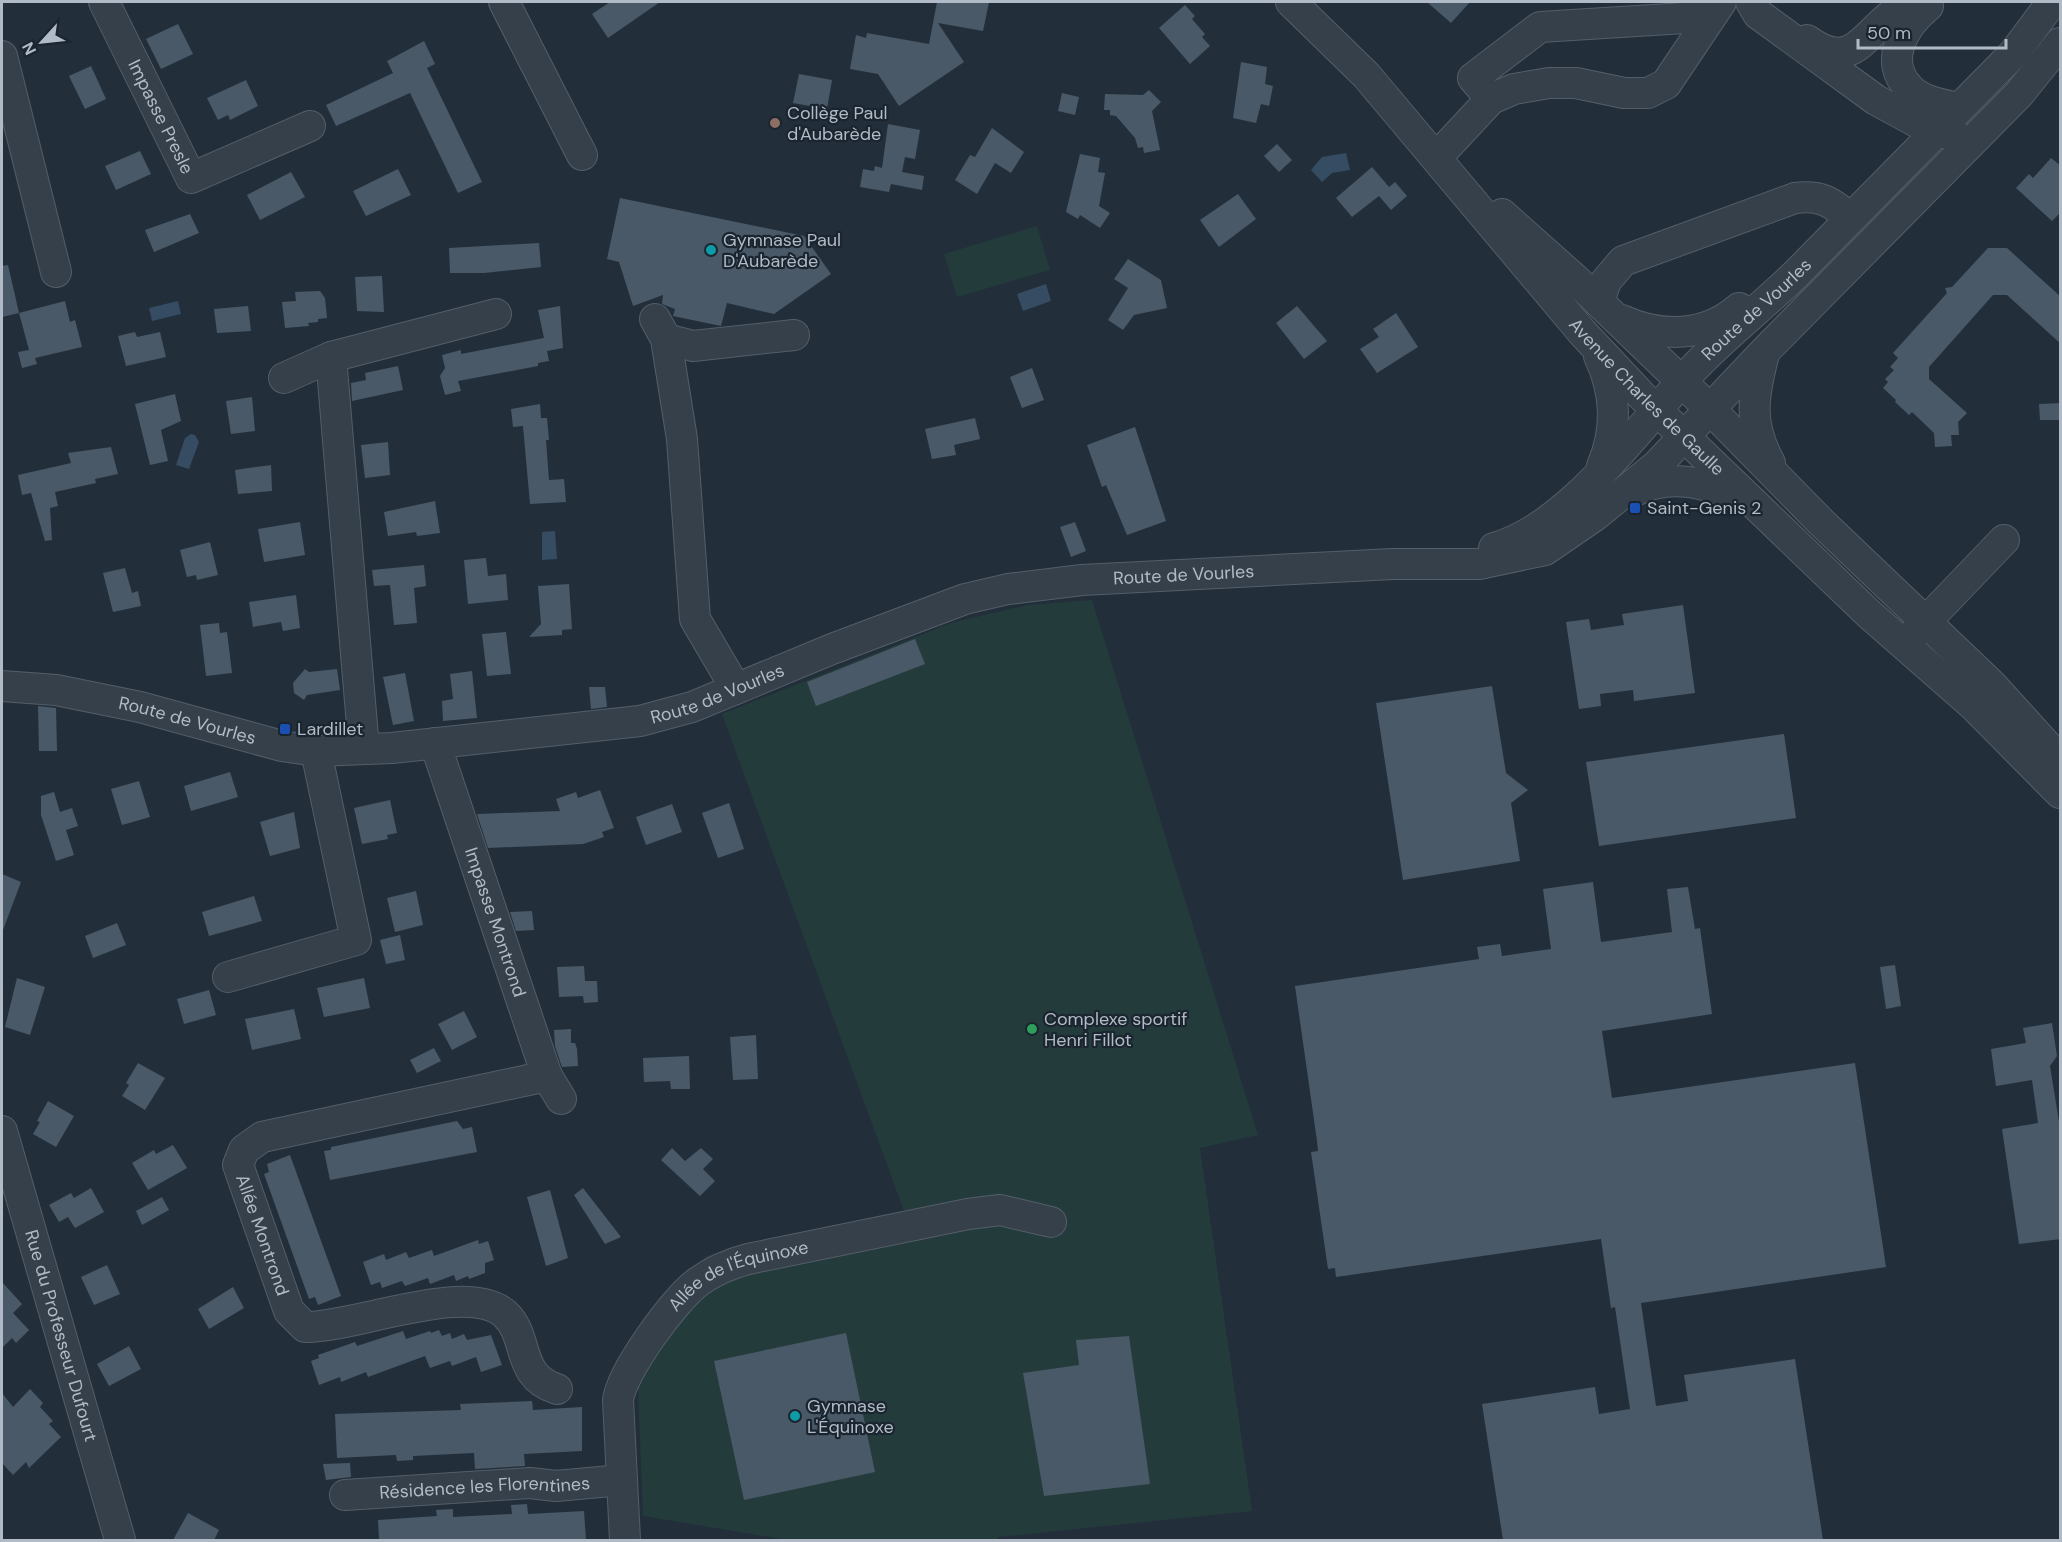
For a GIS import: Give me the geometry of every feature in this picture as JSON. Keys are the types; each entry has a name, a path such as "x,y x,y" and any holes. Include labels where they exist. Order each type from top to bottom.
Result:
{"street":[{"name":"Impasse Presle","path":"104,2 191,178 310,126"},
{"path":"504,2 582,155"},
{"name":"Avenue Charles de Gaulle","path":"1291,2 1366,75 1582,332 1606,370 1612,400 1612,435 1599,473"},
{"path":"1437,157 1491,99 1514,89 1549,83 1576,83 1624,93 1648,93 1666,84 1701,14 1721,2"},
{"path":"1491,99 1473,78 1540,27 1684,18 1701,14 1761,14 1793,28 1824,51 1838,54 1854,48 1902,8 1923,2"},
{"path":"1933,2 1901,34 1898,71 1910,90 1931,102 1957,108"},
{"name":"Route de Vourles","path":"1683,409 1739,323 1763,306 1795,275 1957,108 2014,53 2052,2"},
{"path":"2014,53 2060,46 2054,30 2055,11 2059,2"},
{"path":"1761,14 1876,100 1935,132 1959,134 1986,127"},
{"name":"Route de Vourles","path":"1427,564 1506,545 1528,534 1556,515 1599,473 1683,409 1765,351 2019,94 2060,46"},
{"path":"2,56 57,272"},
{"path":"1876,100 1896,137 1898,153 1894,175"},
{"name":"Avenue Charles de Gaulle","path":"1437,157 1606,309 1758,508 1904,645 1991,722 2061,792"},
{"path":"1795,275 1753,295 1725,320 1710,327 1682,332 1658,332 1635,326 1606,309 1606,281 1623,261 1795,198 1811,196 1826,199 1850,219"},
{"path":"284,378 331,357 496,314"},
{"path":"736,689 695,620 682,439 661,329 693,346 794,335"},
{"path":"1582,332 1622,353 1769,493 1821,522"},
{"path":"1765,351 1756,386 1755,424 1762,448 1781,481"},
{"path":"331,357 364,749"},
{"path":"1616,500 1623,480 1683,409"},
{"name":"Avenue Charles de Gaulle","path":"1683,409 1781,481 1991,684 2061,760"},
{"name":"Route de Vourles","path":"2,686 56,690 140,707 282,746 316,751 435,743 640,721 692,707 965,599 1008,589 1082,580 1427,564 1479,564 1545,550 1616,500 1648,484 1681,480 1721,489 1758,508"},
{"path":"1904,645 2004,540"},
{"name":"Impasse Montrond","path":"435,743 554,1088"},
{"path":"228,977 356,940 316,751"},
{"name":"Allée Montrond","path":"554,1088 262,1137 244,1150 238,1165 289,1311 305,1327 325,1327 439,1303 489,1303 506,1315 529,1369 542,1384 556,1389"},
{"name":"Rue du Professeur Dufourt","path":"2,1131 120,1540"},
{"name":"Allée de l'Équinoxe","path":"625,1540 618,1400 623,1380 687,1292 712,1273 748,1259 968,1214 1000,1210 1051,1222"},
{"name":"Résidence les Florentines","path":"345,1495 530,1483 556,1486 622,1480"}],"green space":[{"path":"1037,226 1050,270 957,297 944,254"},
{"name":"Complexe sportif Henri Fillot","path":"1092,600 1258,1135 1200,1148 1252,1511 998,1537 997,1540 789,1540 643,1516 636,1337 706,1256 904,1211 722,714 954,622 1028,605"}],"water":[{"path":"1346,153 1350,170 1332,173 1322,182 1311,170 1322,157"},
{"path":"1046,284 1051,301 1023,311 1017,294"},
{"path":"178,301 181,314 152,321 149,308"},
{"path":"191,434 195,435 199,442 189,469 176,465 185,438"},
{"path":"555,531 557,559 542,560 542,532"}],"building":[{"path":"610,2 660,2 608,38 592,14"},
{"path":"937,2 989,2 983,31 938,23 964,62 899,106 878,74 850,69 856,35 866,38 867,33 929,44"},
{"path":"1427,2 1470,2 1451,23"},
{"path":"1185,5 1195,16 1192,19 1205,34 1202,37 1210,46 1190,64 1159,28"},
{"path":"178,24 193,54 161,69 146,39"},
{"path":"424,41 435,64 427,68 482,182 458,193 410,93 336,126 326,105 393,73 387,61"},
{"path":"1241,62 1267,67 1265,84 1273,86 1269,106 1261,104 1256,123 1233,118"},
{"path":"91,66 106,99 85,109 69,76"},
{"path":"799,74 832,80 827,109 793,103"},
{"path":"246,80 258,106 230,120 228,115 218,120 207,98"},
{"path":"1149,90 1161,102 1152,111 1160,150 1144,153 1143,147 1138,148 1135,138 1116,116 1110,115 1110,110 1104,110 1105,94 1143,95"},
{"path":"1062,93 1079,97 1075,115 1058,111"},
{"path":"888,124 920,130 915,159 905,157 902,172 924,176 922,190 891,184 889,192 860,187 863,169 874,171 875,166 882,168"},
{"path":"992,128 1024,152 1011,173 995,163 977,194 955,180 970,155 975,157"},
{"path":"1277,144 1292,160 1279,172 1264,156"},
{"path":"140,151 151,174 116,190 105,166"},
{"path":"1080,154 1100,158 1098,172 1105,173 1099,206 1110,213 1100,228 1080,215 1078,219 1066,212"},
{"path":"2051,158 2061,166 2061,212 2052,221 2016,188 2029,174 2033,178"},
{"path":"1372,167 1389,187 1395,182 1407,196 1391,210 1379,196 1352,217 1336,198"},
{"path":"398,169 411,195 366,216 353,191"},
{"path":"291,172 305,197 260,220 247,195"},
{"path":"1238,194 1256,219 1219,247 1200,220"},
{"name":"Gymnase Paul D'Aubarède","path":"620,198 804,236 831,274 774,314 727,303 721,326 673,316 675,309 662,304 663,295 633,306 619,262 607,259"},
{"path":"190,214 199,233 154,252 145,230"},
{"path":"539,243 541,267 484,273 450,273 449,248"},
{"path":"1988,248 2007,248 2061,297 2061,344 2007,295 1993,295 1929,367 1929,379 1967,413 1958,422 1959,435 1951,435 1952,446 1935,447 1934,433 1912,412 1909,415 1895,402 1896,400 1883,388 1888,382 1885,379 1894,370 1890,367 1898,358 1893,353 1947,293 1945,288 1952,287"},
{"path":"1128,259 1161,280 1167,308 1134,315 1123,330 1108,320 1128,288 1114,279"},
{"path":"8,265 19,313 2,317 2,266"},
{"path":"382,276 384,312 357,311 355,277"},
{"path":"320,291 325,298 327,318 308,323 309,326 285,328 282,302 296,301 295,292"},
{"path":"65,301 70,322 75,320 82,347 35,358 37,364 22,368 18,352 29,350 19,313"},
{"path":"248,306 251,331 217,333 214,309"},
{"path":"560,306 563,348 547,351 549,361 538,363 538,366 458,381 461,391 445,395 440,376 445,368 442,355 461,350 461,354 544,338 538,310"},
{"path":"1297,306 1327,341 1304,359 1276,323"},
{"path":"1396,313 1418,347 1377,373 1360,349 1379,337 1373,329"},
{"path":"135,332 137,337 160,332 166,357 126,366 118,336"},
{"path":"398,366 403,390 352,401 351,383 366,380 365,373"},
{"path":"1032,368 1044,400 1022,408 1010,377"},
{"path":"175,394 181,421 161,430 168,461 150,465 135,404"},
{"path":"252,397 255,431 231,434 226,401"},
{"path":"2061,403 2061,420 2040,420 2039,404"},
{"path":"540,404 541,418 547,418 549,480 564,479 566,502 530,504 523,426 513,427 511,409"},
{"path":"975,418 980,439 954,445 956,455 932,459 925,429"},
{"path":"1135,427 1166,521 1127,535 1106,485 1102,487 1087,445"},
{"path":"388,442 390,475 365,478 361,445"},
{"path":"111,447 118,474 95,479 96,483 55,492 58,506 50,508 52,540 45,541 31,493 22,495 18,475 71,463 68,453"},
{"path":"271,465 272,491 238,494 235,470"},
{"path":"435,501 440,533 417,536 416,532 388,536 384,512"},
{"path":"300,522 305,555 264,562 258,529"},
{"path":"1075,522 1086,551 1071,557 1060,527"},
{"path":"210,542 218,575 197,580 196,575 187,577 180,550"},
{"path":"486,558 488,576 506,574 508,600 468,604 464,560"},
{"path":"424,565 426,586 414,588 417,623 394,625 390,585 374,586 372,570"},
{"path":"125,568 132,593 138,591 141,606 113,612 103,573"},
{"path":"569,584 572,629 562,630 562,635 529,637 541,624 538,586"},
{"path":"296,595 300,628 283,631 281,622 253,627 249,602"},
{"path":"1683,605 1695,693 1634,701 1633,690 1600,694 1601,706 1579,709 1566,622 1589,619 1591,630 1624,625 1622,614"},
{"path":"219,623 220,633 227,632 232,673 206,676 200,625"},
{"path":"506,632 511,674 487,676 482,634"},
{"path":"915,639 925,664 816,706 807,682"},
{"path":"305,669 309,672 337,669 340,690 307,695 304,700 294,693 293,683"},
{"path":"472,671 477,718 443,721 442,701 453,699 450,674"},
{"path":"405,673 414,721 393,725 383,677"},
{"path":"1492,686 1506,773 1528,790 1511,803 1520,861 1403,880 1376,703"},
{"path":"589,687 605,687 607,707 591,709"},
{"path":"38,706 56,708 57,751 39,751"},
{"path":"1784,734 1796,818 1599,846 1586,762"},
{"path":"230,772 238,797 191,811 184,786"},
{"path":"139,781 150,817 122,825 111,789"},
{"path":"600,790 614,828 602,832 604,837 583,844 488,848 477,814 560,811 556,799 576,792 578,798"},
{"path":"54,792 60,812 72,808 78,826 66,830 74,855 56,861 41,815 41,796"},
{"path":"390,800 397,833 387,835 388,839 362,844 354,808"},
{"path":"729,803 744,849 718,858 702,813"},
{"path":"672,804 682,832 646,845 636,817"},
{"path":"294,812 300,848 270,856 260,822"},
{"path":"2,874 21,882 3,930 2,930"},
{"path":"1593,882 1601,942 1672,932 1667,889 1688,887 1695,929 1700,928 1712,1014 1602,1031 1612,1098 1855,1063 1886,1267 1641,1303 1656,1406 1688,1401 1684,1375 1795,1359 1823,1540 1503,1540 1482,1404 1595,1387 1599,1414 1630,1409 1615,1307 1611,1308 1601,1239 1336,1277 1335,1268 1328,1269 1311,1152 1318,1151 1317,1141 1295,986 1479,959 1477,947 1500,944 1502,956 1551,949 1543,889"},
{"path":"416,891 423,925 395,932 387,898"},
{"path":"254,896 262,921 209,936 202,912"},
{"path":"532,911 534,930 516,931 510,912"},
{"path":"117,923 126,945 93,958 85,936"},
{"path":"400,935 405,960 386,964 380,940"},
{"path":"1895,965 1901,1006 1886,1009 1880,967"},
{"path":"584,966 585,981 597,981 598,1002 584,1003 583,996 559,997 557,967"},
{"path":"17,978 45,987 30,1035 5,1027"},
{"path":"364,978 370,1008 324,1017 317,988"},
{"path":"209,990 216,1015 184,1024 177,999"},
{"path":"294,1009 301,1039 252,1050 245,1019"},
{"path":"464,1011 477,1037 452,1050 438,1024"},
{"path":"2052,1023 2057,1056 2050,1066 2061,1134 2061,1239 2019,1244 2002,1129 2038,1123 2032,1080 1996,1086 1991,1049 2026,1043 2023,1028"},
{"path":"571,1029 571,1043 575,1043 577,1049 578,1066 562,1067 555,1046 554,1030"},
{"path":"756,1035 758,1079 733,1080 730,1037"},
{"path":"434,1048 441,1061 417,1073 410,1060"},
{"path":"689,1056 690,1089 671,1089 670,1081 644,1082 643,1058"},
{"path":"138,1063 165,1078 145,1110 122,1096 129,1085 126,1083"},
{"path":"48,1101 74,1116 56,1147 33,1134"},
{"path":"457,1121 463,1129 472,1127 477,1152 330,1180 324,1151 331,1150 331,1147"},
{"path":"173,1145 187,1168 148,1190 132,1163 154,1150 156,1154"},
{"path":"672,1148 685,1161 701,1148 713,1159 703,1169 715,1181 700,1196 661,1160"},
{"path":"290,1155 341,1296 318,1305 315,1297 309,1299 264,1174 269,1172 267,1164"},
{"path":"91,1188 104,1212 75,1228 68,1217 59,1222 49,1205 71,1193 74,1198"},
{"path":"583,1188 621,1237 605,1244 574,1195"},
{"path":"550,1190 568,1258 546,1266 527,1197"},
{"path":"162,1197 169,1210 142,1225 136,1211"},
{"path":"478,1240 479,1244 488,1241 494,1260 485,1263 485,1273 469,1279 468,1276 456,1281 454,1275 430,1284 428,1278 405,1286 402,1281 382,1288 380,1282 371,1285 363,1262 384,1254 386,1260 406,1252 409,1258 432,1250 434,1256"},
{"path":"107,1265 120,1294 94,1305 81,1277"},
{"path":"2,1282 22,1304 13,1313 29,1330 16,1343 12,1338 2,1348"},
{"path":"233,1287 244,1308 209,1329 198,1309"},
{"path":"439,1330 442,1336 450,1333 452,1339 464,1334 467,1340 491,1335 502,1365 481,1372 476,1357 452,1366 450,1361 430,1368 425,1356 368,1377 366,1372 341,1382 340,1377 319,1385 311,1361 319,1358 318,1355 355,1342 357,1346 403,1331 406,1339"},
{"name":"Gymnase L'Équinoxe","path":"846,1333 875,1472 744,1500 714,1361"},
{"path":"1129,1336 1150,1484 1044,1496 1023,1373 1079,1365 1076,1340"},
{"path":"129,1346 141,1369 109,1386 97,1364"},
{"path":"30,1389 43,1403 40,1407 53,1421 49,1424 61,1437 29,1468 26,1462 13,1475 2,1463 2,1393 13,1407"},
{"path":"532,1401 533,1410 582,1407 582,1451 524,1454 525,1466 475,1469 474,1453 413,1456 413,1460 397,1461 396,1455 337,1458 335,1414 461,1410 460,1404"},
{"path":"350,1463 351,1477 326,1480 323,1464"},
{"path":"527,1504 528,1514 584,1511 586,1540 379,1540 378,1520 437,1516 436,1510 453,1509 453,1517 512,1514 511,1505"},
{"path":"188,1513 219,1530 214,1540 173,1540"}],"place":[{"name":"Collège Paul d'Aubarède","path":"775,123"},
{"name":"Gymnase Paul D'Aubarède","path":"711,250"},
{"name":"Saint-Genis 2","path":"1635,508"},
{"name":"Lardillet","path":"285,729"},
{"name":"Complexe sportif Henri Fillot","path":"1032,1029"},
{"name":"Gymnase L'Équinoxe","path":"795,1416"}]}
